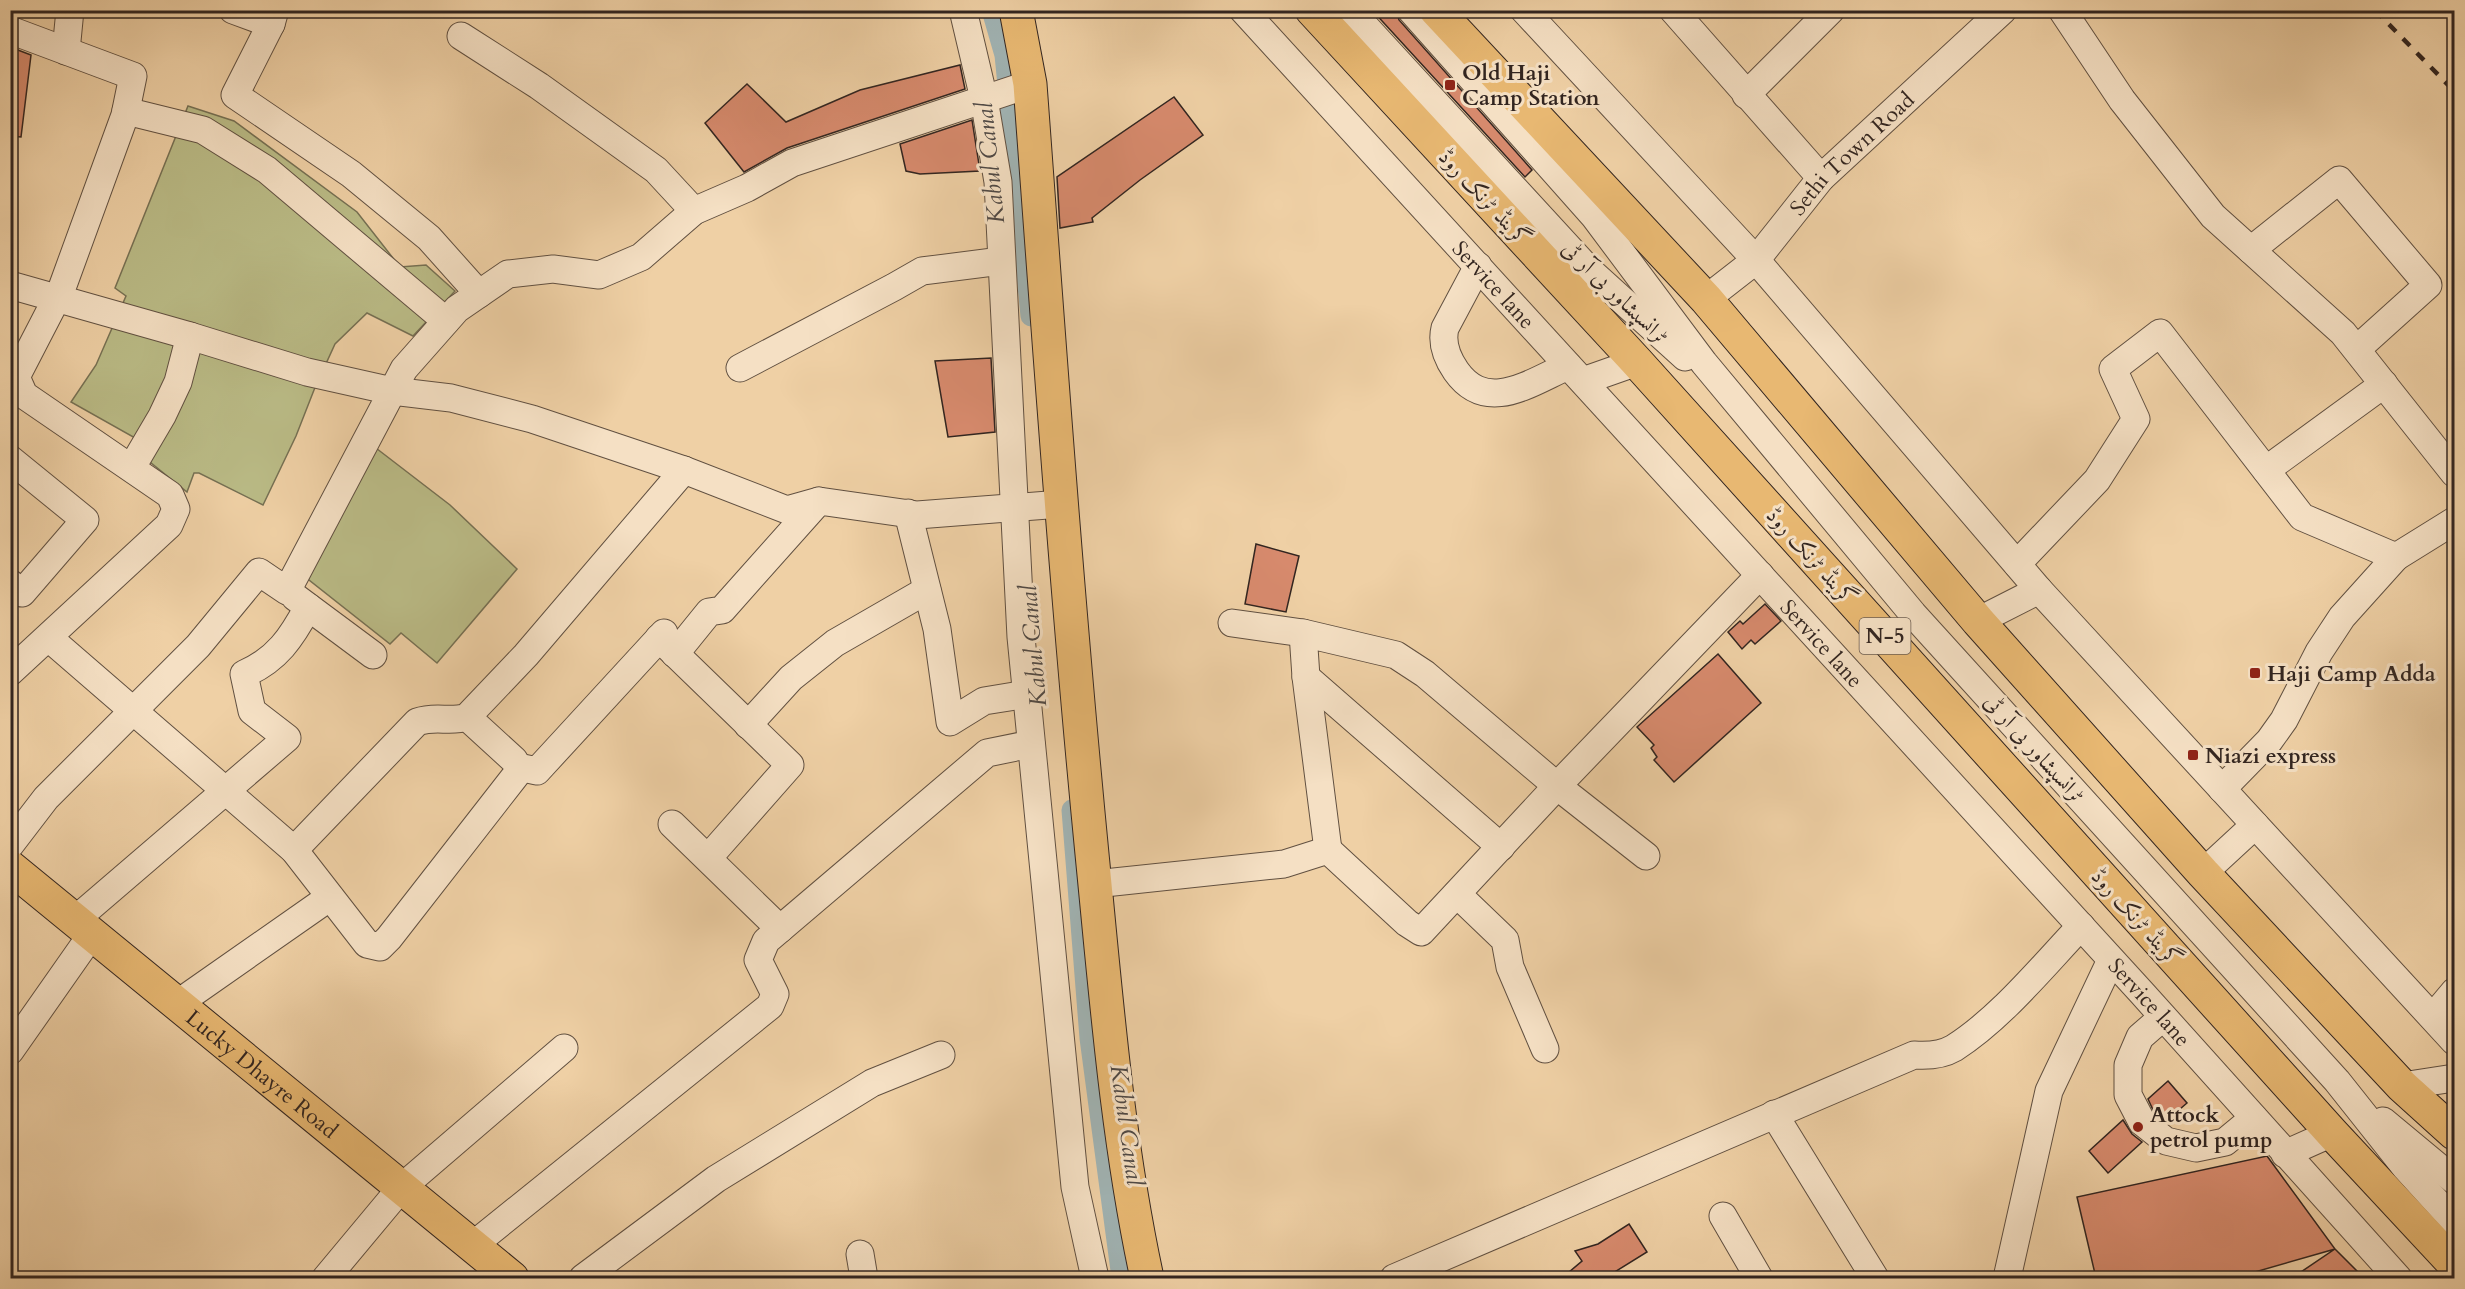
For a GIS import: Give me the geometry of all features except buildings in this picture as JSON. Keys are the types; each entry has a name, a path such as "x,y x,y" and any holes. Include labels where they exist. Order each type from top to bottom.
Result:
{"main road":[{"path":"1016,10 1026,85 1072,654 1107,1023 1135,1225 1147,1278"},
{"name":"گرینڈ ٹرنک روڈ","path":"1312,10 1637,362 2332,1133 2454,1264"},
{"path":"1436,10 1706,299 1978,621 2203,873 2402,1086 2454,1133"},
{"name":"Lucky Dhayre Road","path":"10,867 512,1278"}],"street":[{"path":"66,51 70,10"},
{"path":"233,10 273,17 235,94 351,174 429,238 479,294"},
{"path":"963,10 987,98 998,182 1021,638 1075,1187 1095,1278"},
{"name":"Service lane","path":"1243,10 2163,1017 2398,1278"},
{"name":"ٹرانسپشاور بی آر ٹی","path":"1350,10 1590,271 1741,408"},
{"name":"ٹرانسپشاور بی آر ٹی","path":"1411,10 1586,207 1704,363 1913,614 2337,1081 2406,1168 2454,1221"},
{"path":"1524,10 1756,260 2039,590 2454,1041"},
{"path":"1673,10 1821,178"},
{"path":"1746,95 1831,10"},
{"name":"Sethi Town Road","path":"1706,299 1756,260 1821,178 2003,10"},
{"path":"2062,10 2129,109 2213,216 2343,333 2454,473"},
{"path":"10,672 169,525 176,509 170,495 24,395 16,376 56,299 126,111 133,76 66,51 17,25"},
{"path":"461,36 539,86 656,170 694,211"},
{"path":"287,591 404,369 457,309 508,274 553,269 599,275 641,257 694,211 739,192 792,163 1026,85"},
{"path":"126,111 203,130 267,170 446,321"},
{"path":"2251,250 2338,180 2428,285 2356,349"},
{"path":"740,368 922,271 1001,261"},
{"path":"1478,266 1445,328 1442,339 1450,363 1459,376 1472,387 1486,394 1504,394 1576,373 1637,362"},
{"path":"10,285 307,372 392,391 451,398 532,419 684,470 787,510 819,501 917,515 1060,504"},
{"path":"2017,564 2097,480 2136,419 2113,369 2160,333 2302,517 2396,557"},
{"path":"132,467 162,416 178,382 189,336"},
{"path":"2266,470 2384,384"},
{"path":"10,459 85,520 22,593 10,583"},
{"path":"294,850 417,722 430,717 456,721 467,717 526,655 684,470"},
{"path":"518,768 537,771 666,642 709,612 722,610 819,501"},
{"path":"908,513 937,629 950,722 984,701 1027,694"},
{"path":"2222,789 2269,741 2284,720 2319,652 2342,617 2396,557 2449,533"},
{"path":"10,845 46,798 198,646 259,572 373,655"},
{"path":"1303,633 1306,678 1328,850 1407,923 1421,932 1557,786 1760,575"},
{"path":"748,725 791,678 835,643 927,590"},
{"path":"1978,621 2039,590"},
{"path":"10,1050 84,927 226,792 287,738 252,711 244,674 262,667 291,639 308,607"},
{"path":"1233,622 1303,633 1396,655 1425,674 1557,786 1646,856"},
{"path":"49,638 294,850 367,944 380,947 516,775 518,768 514,760 467,717"},
{"path":"666,642 790,765 708,858"},
{"path":"1306,678 1501,847"},
{"path":"472,1245 770,1006 775,994 758,960 766,941 987,753 1031,744"},
{"path":"672,824 780,929"},
{"path":"2203,873 2255,825"},
{"path":"1095,884 1284,864 1328,850"},
{"path":"1457,894 1504,940 1510,967 1545,1049"},
{"path":"177,1004 330,897"},
{"path":"1407,1276 1914,1054 1928,1056 1952,1049 2001,1010 2081,927"},
{"path":"2007,1278 2049,1091 2111,960"},
{"path":"2433,1017 2454,992"},
{"path":"2163,1017 2140,1037 2128,1065 2128,1095 2142,1122 2166,1141 2196,1148 2225,1142 2254,1118"},
{"path":"326,1278 401,1188 564,1048"},
{"path":"582,1278 716,1179 872,1083 941,1055"},
{"path":"2402,1086 2454,1078"},
{"name":"ٹرانسپشاور بی آر ٹی","path":"2337,1081 2454,1180"},
{"path":"1774,1114 1875,1278"},
{"path":"2285,1154 2332,1133"},
{"path":"1723,1216 1760,1278"}],"green space":[{"path":"188,106 234,121 357,212 400,267 426,265 455,291 413,336 367,313 335,344 296,436 263,505 199,473 194,473 187,492 145,458 137,439 71,402 96,365 126,296 115,288"},
{"path":"372,445 450,505 517,569 437,663 401,633 390,644 304,576"}],"waterway":[{"name":"Kabul Canal","path":"992,10 1005,55 1031,316"},
{"name":"Kabul Canal","path":"1072,810 1090,1038 1122,1278"}],"railway":[{"path":"2375,10 2454,91"}],"place":[{"name":"Old Haji Camp Station","path":"1450,85"},
{"name":"Haji Camp Adda","path":"2255,673"},
{"name":"Niazi express","path":"2193,755"},
{"name":"Attock petrol pump","path":"2138,1127"}]}
